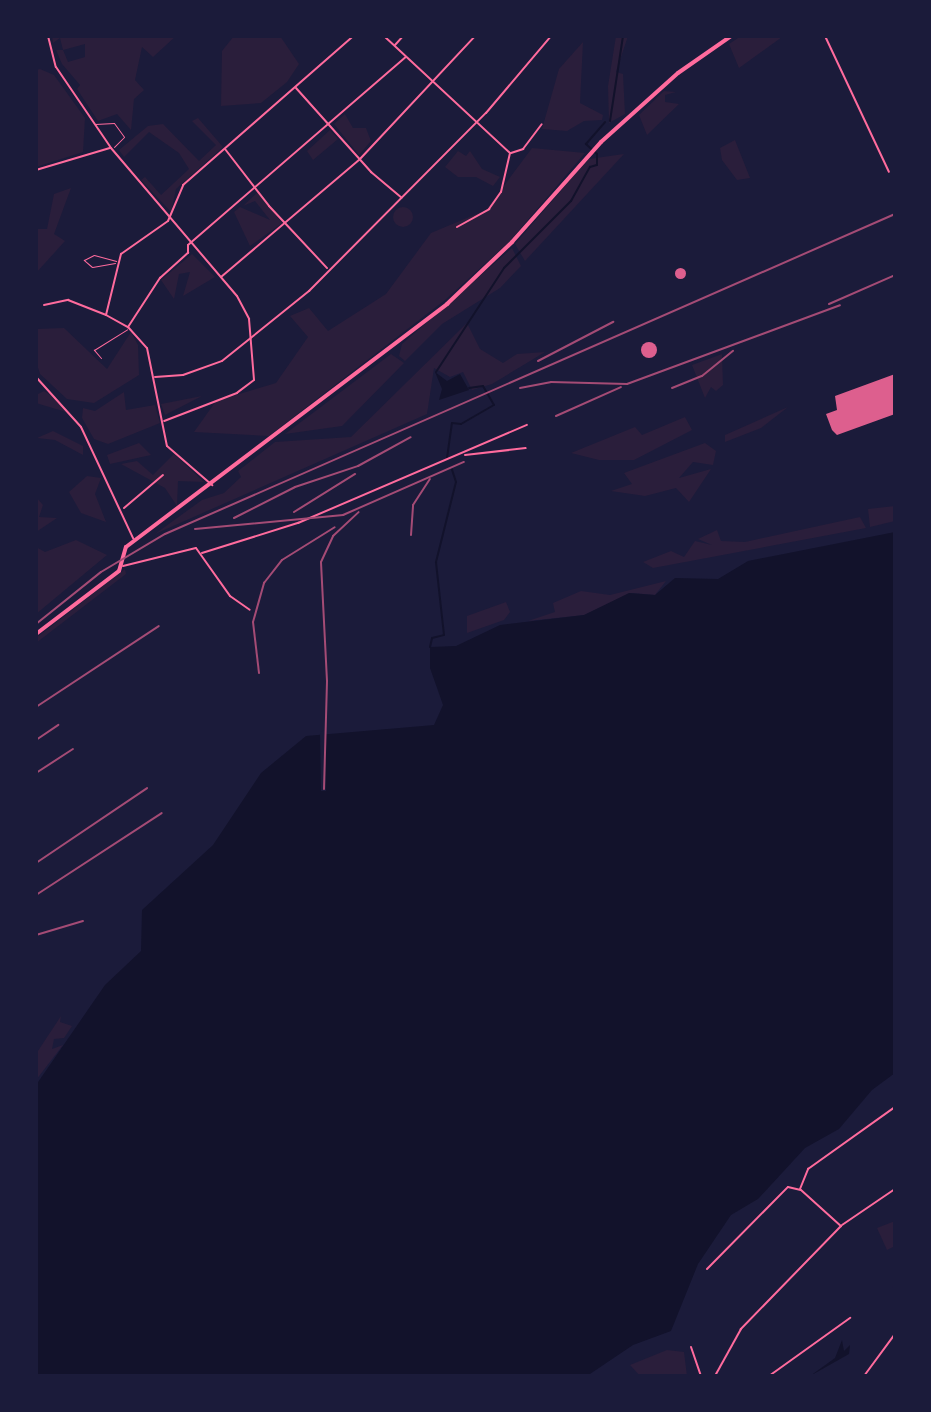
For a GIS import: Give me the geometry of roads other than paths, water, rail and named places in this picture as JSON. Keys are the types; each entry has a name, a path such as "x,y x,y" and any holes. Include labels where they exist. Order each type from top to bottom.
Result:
{"main road":[{"path":"36,634 122,567 124,550 134,541 212,485 447,304 512,242 601,142 678,73 731,36"}],"street":[{"path":"48,36 56,67 111,148 188,245 237,296 253,337 257,373 248,386 164,421"},
{"path":"106,315 116,262 168,221 183,185 353,36"},
{"path":"384,36 510,153"},
{"path":"394,46 403,36"},
{"path":"220,278 360,159 475,36"},
{"path":"155,377 210,366 253,337 402,198 551,36"},
{"path":"825,36 889,172"},
{"path":"128,327 160,278 188,253 188,245 406,57"},
{"path":"295,87 360,159 402,198"},
{"path":"510,153 523,149 542,124"},
{"path":"36,170 111,148"},
{"path":"224,148 286,224 328,269"},
{"path":"457,227 474,222 501,192 510,153"},
{"path":"44,305 68,300 128,327 147,348 164,421 161,433 167,446 212,485"},
{"path":"36,377 76,419 122,509 134,541"},
{"path":"202,553 292,525 464,455 527,425"},
{"path":"464,455 526,448"},
{"path":"122,509 163,475"},
{"path":"122,567 186,547 202,553 249,616"},
{"path":"245,610 250,610"},
{"path":"841,1226 798,1185 808,1169 895,1107"},
{"path":"715,1376 741,1329 841,1226 895,1189"},
{"path":"707,1269 782,1190 801,1190"},
{"path":"769,1376 850,1318"},
{"path":"864,1376 895,1334"},
{"path":"691,1347 701,1376"}],"lane":[{"path":"95,124 114,123 124,137 111,148"},
{"path":"94,255 116,262 92,267 84,260 94,255"},
{"path":"101,358 94,350 128,327"}],"waterway":[{"path":"610,121 623,36"},
{"path":"436,372 504,268 571,201 590,167 597,165 597,154 586,144 605,122"},
{"path":"447,458 452,423 461,424 494,405 483,386 469,388"},
{"path":"430,647 432,638 444,635 436,562 456,482 452,470"}],"railway":[{"path":"36,624 101,572 165,534 895,214"},
{"path":"829,304 895,275"},
{"path":"520,388 551,382 627,384 840,305"},
{"path":"538,361 613,322"},
{"path":"672,388 702,376 733,351"},
{"path":"556,416 621,387"},
{"path":"234,518 295,487 358,466 411,437"},
{"path":"195,529 343,515 464,462"},
{"path":"294,512 355,474"},
{"path":"411,535 413,505 430,479"},
{"path":"324,789 327,681 321,562 333,536 359,512"},
{"path":"259,673 253,622 264,583 282,560 335,527"},
{"path":"36,707 159,626"},
{"path":"36,740 58,725"},
{"path":"36,773 73,749"},
{"path":"36,863 147,788"},
{"path":"36,895 162,813"},
{"path":"36,935 83,921"}]}
